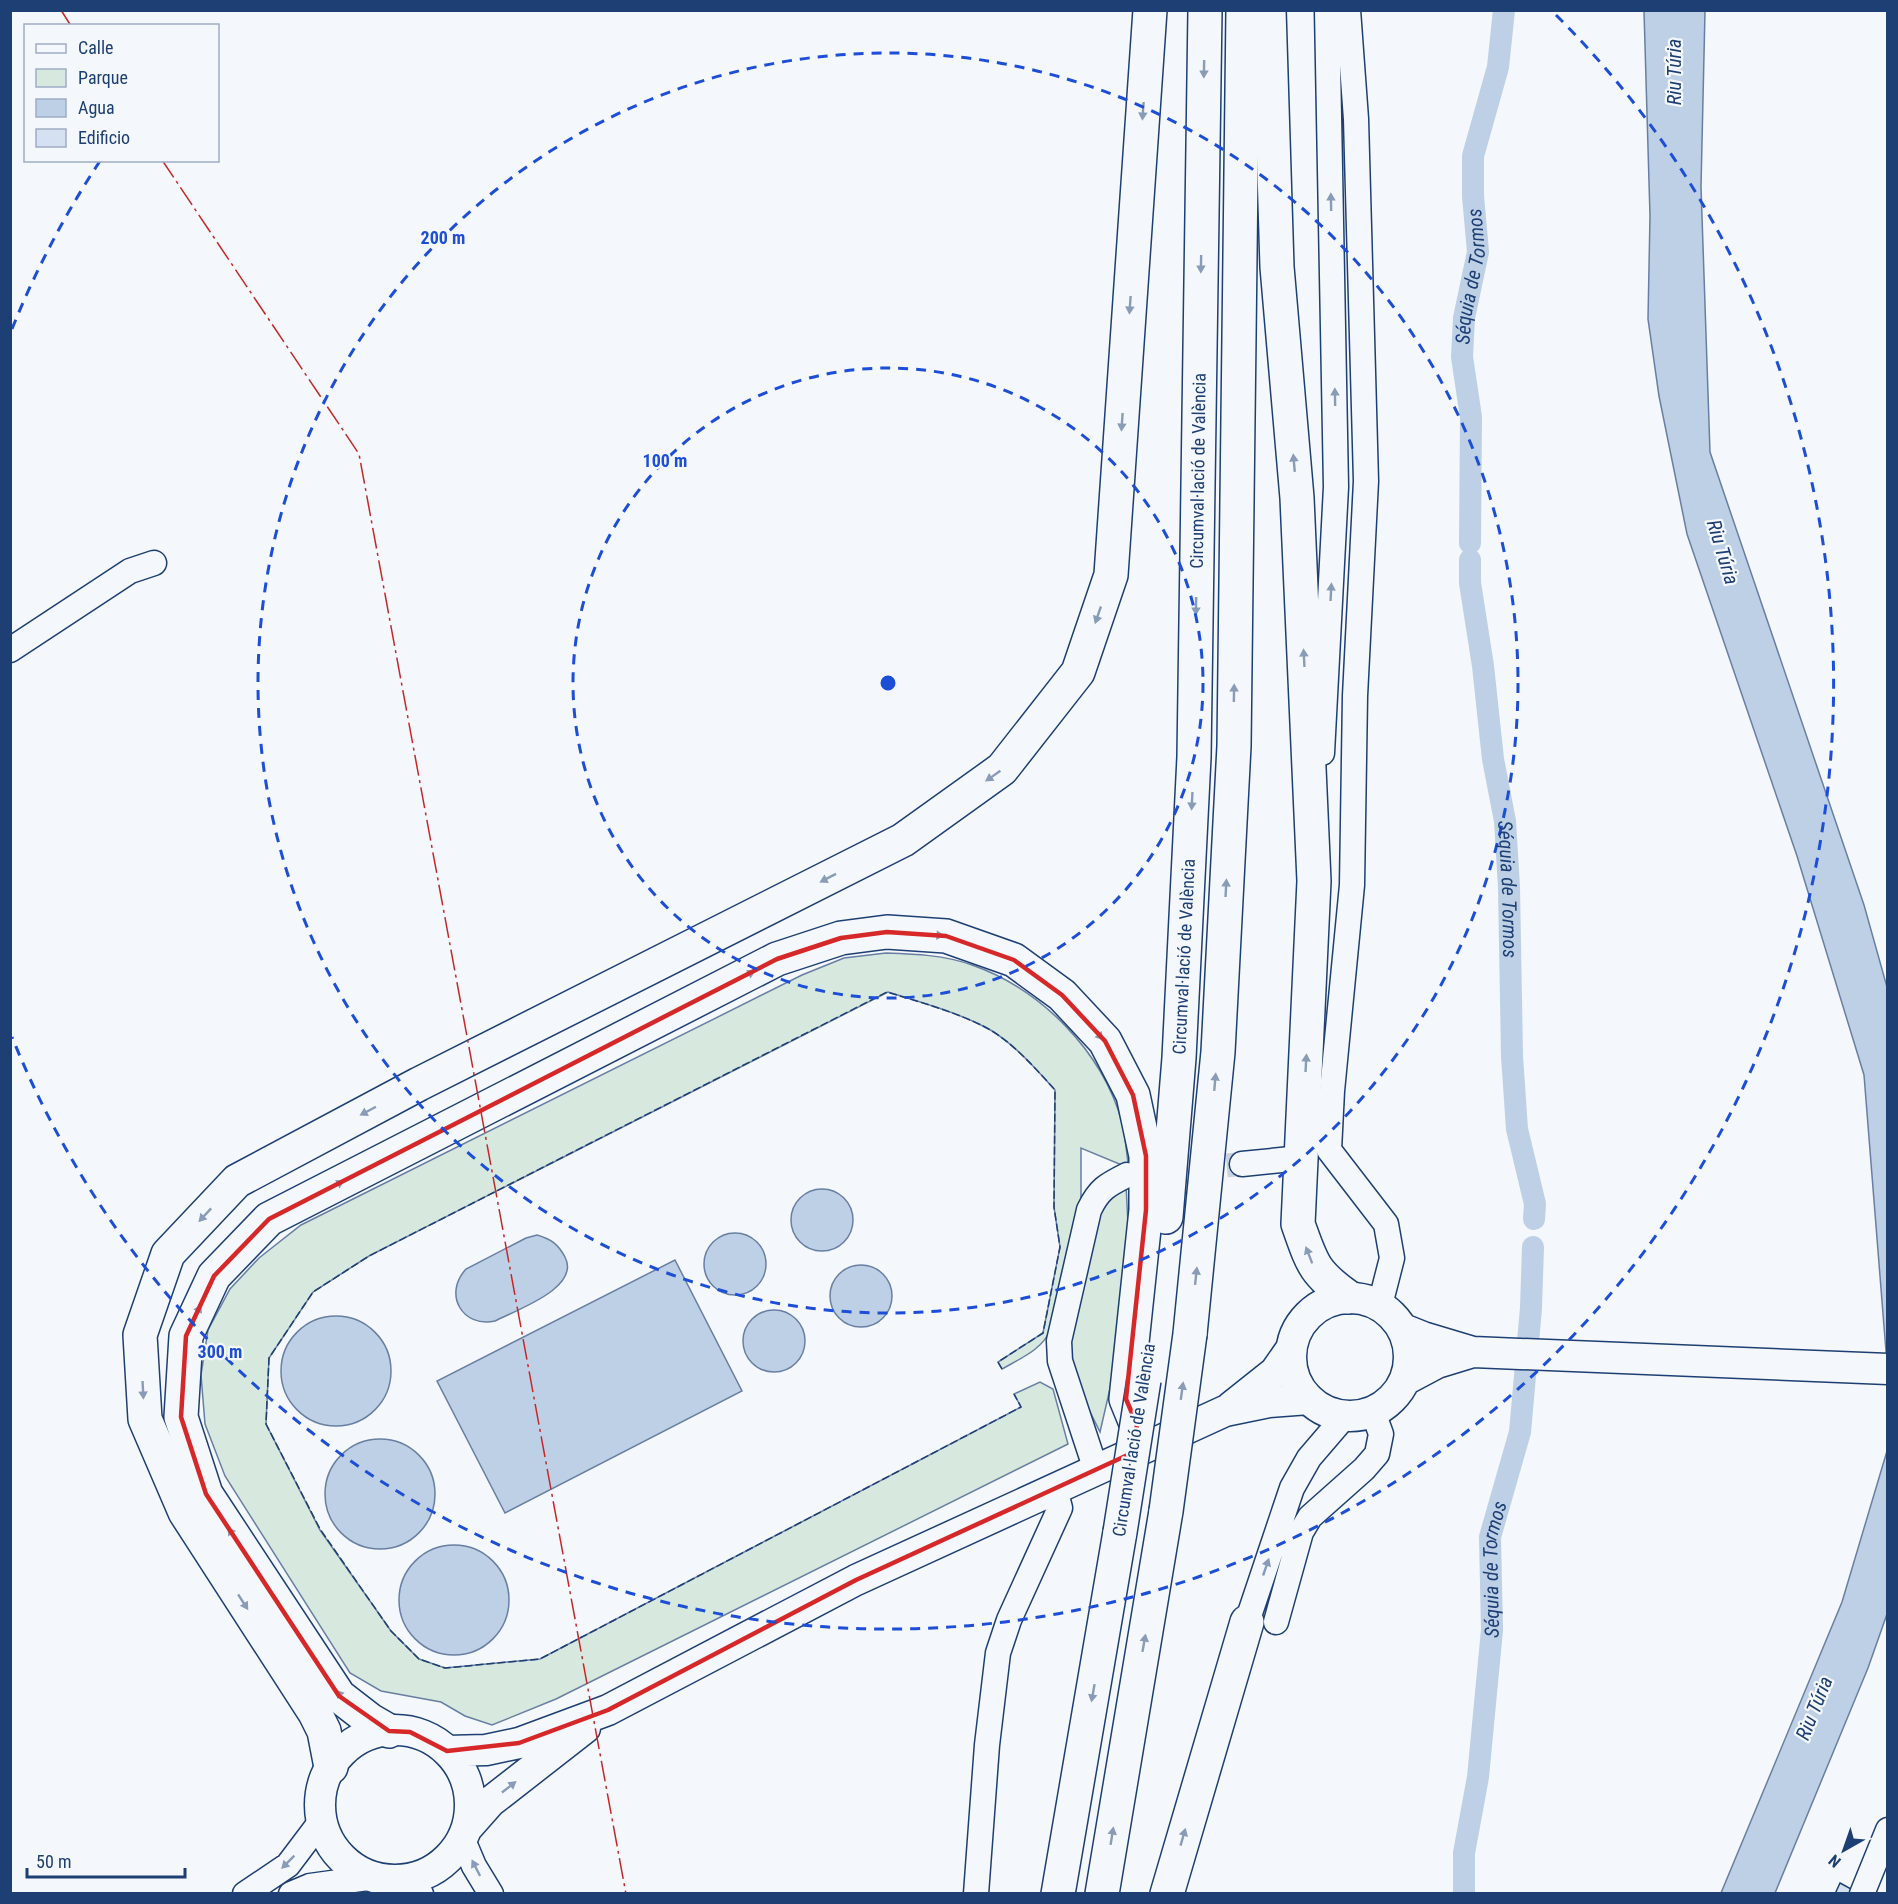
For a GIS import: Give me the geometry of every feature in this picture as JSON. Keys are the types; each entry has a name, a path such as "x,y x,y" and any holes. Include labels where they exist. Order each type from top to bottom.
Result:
{"highway":[{"path":"331,1767 324,1731 315,1713 185,1512 145,1419 140,1335 168,1254 237,1181 419,1083 903,840 1002,769 1078,672 1111,575 1150,10"},
{"name":"Circumval·lació de València","path":"1058,1893 1137,1425 1136,1378 1150,1349 1166,1210 1179,1058 1193,769 1205,10"},
{"path":"1102,1893 1166,1511 1190,1334 1218,1052 1234,746 1243,10"},
{"path":"1269,10 1277,267 1297,498 1314,881 1315,1154 1298,1224 1313,1265 1326,1281 1348,1297"},
{"path":"389,1731 370,1720 339,1696 206,1494 181,1417 186,1336 214,1275 269,1219 777,959 841,938 887,932 946,936 1014,960 1062,995 1105,1041 1133,1095 1146,1156 1146,1210 1136,1378"},
{"path":"1167,1893 1261,1622"}],"main road":[{"path":"1225,1411 1275,1372 1291,1349 1304,1319 1317,1307 1332,1300 1348,1297 1364,1299 1380,1305 1393,1315 1403,1329 1409,1346 1410,1363 1405,1380 1392,1399 1359,1414 1326,1411 1310,1400 1298,1385 1292,1368 1291,1349"},
{"path":"1403,1329 1473,1352 1887,1369"},
{"path":"1405,1380 1437,1363 1473,1352"},
{"path":"447,1751 486,1750 519,1743 609,1710 856,1580 1225,1411 1269,1402 1310,1400"},
{"path":"465,1834 470,1807 468,1786 460,1768 447,1751 430,1739 410,1732 376,1732 359,1738 331,1767 321,1793 322,1820 329,1840 340,1856 356,1869 398,1884 430,1872 455,1852 465,1834 490,1802 609,1710"}],"street":[{"path":"1314,881 1336,487 1327,10"},
{"path":"1315,1154 1332,1091 1353,885 1355,696 1366,481 1357,141 1348,10"},
{"path":"10,650 130,571 154,563"},
{"path":"1242,1164 1315,1154"},
{"path":"1315,1154 1386,1224 1392,1258 1380,1305"},
{"path":"1096,1470 1060,1361 1059,1341 1089,1210 1096,1195 1107,1185 1127,1175"},
{"path":"1359,1414 1381,1434 1377,1454 1364,1469 1320,1506 1305,1524 1261,1622 1292,1488 1309,1458 1359,1414"},
{"path":"976,1893 987,1745 998,1653 1009,1620 1060,1508 1055,1489"},
{"path":"245,1893 288,1865 322,1820"},
{"path":"1862,1893 1887,1830"},
{"path":"465,1834 474,1866 491,1893"},
{"path":"291,1893 310,1886 398,1884"}],"highlighted area":[{"path":"887,932 946,936 1014,960 1062,995 1105,1041 1133,1095 1146,1156 1146,1210 1126,1399 1137,1425 1132,1453 856,1580 608,1710 519,1743 447,1751 410,1732 389,1731 339,1696 206,1494 181,1417 186,1336 214,1276 269,1219 777,959 841,938"}],"green space":[{"path":"886,953 951,959 972,965 1022,990 1045,1007 1084,1047 1113,1096 1122,1122 1129,1168 1081,1148 1081,1214 1051,1329 1037,1348 1002,1369 998,1362 1043,1333 1060,1247 1054,1207 1055,1090 1022,1055 993,1032 948,1011 888,992 369,1256 313,1292 269,1358 266,1424 320,1530 391,1631 419,1659 445,1668 540,1659 1021,1407 1014,1394 1040,1382 1053,1389 1068,1444 556,1699 492,1725 465,1716 441,1702 381,1691 350,1673 225,1476 205,1424 201,1375 208,1330 230,1289 259,1258 301,1225 802,975 844,958"},
{"path":"1126,1184 1128,1224 1112,1380 1100,1432 1071,1373 1068,1349 1098,1212 1107,1197"}],"water":[{"name":"Riu Túria","path":"1644,11 1705,11 1701,187 1710,452 1864,905 1887,987 1887,1364 1864,1075 1797,856 1687,534 1659,396 1648,319 1650,216"},
{"path":"822,1189 839,1194 844,1198 848,1203 853,1220 848,1237 844,1242 839,1246 822,1251 805,1246 800,1242 796,1237 791,1220 796,1203 800,1198 805,1194"},
{"path":"735,1233 752,1238 757,1242 761,1247 766,1264 761,1281 757,1286 752,1290 735,1295 718,1290 713,1286 709,1281 704,1264 709,1247 713,1242 718,1238"},
{"path":"537,1235 554,1243 565,1257 567,1268 564,1279 531,1304 495,1321 483,1322 465,1314 456,1298 456,1289 466,1269 526,1238"},
{"path":"675,1260 742,1391 505,1513 437,1381"},
{"path":"861,1265 878,1270 883,1274 887,1279 892,1296 887,1313 883,1318 878,1322 861,1327 844,1322 839,1318 835,1313 830,1296 835,1279 839,1274 844,1270"},
{"path":"774,1310 791,1315 796,1319 800,1324 805,1341 800,1358 796,1363 791,1367 774,1372 757,1367 752,1363 748,1358 743,1341 748,1324 752,1319 757,1315"},
{"path":"336,1316 357,1320 375,1332 387,1350 391,1371 387,1392 375,1410 357,1422 336,1426 315,1422 297,1410 285,1392 281,1371 285,1350 297,1332 315,1320"},
{"path":"380,1439 401,1444 419,1455 430,1473 435,1494 430,1515 419,1533 401,1544 380,1549 359,1544 341,1533 330,1515 325,1494 330,1473 341,1455 359,1444"},
{"name":"Riu Túria","path":"1887,1451 1887,1614 1868,1668 1775,1893 1721,1893 1842,1602"},
{"path":"454,1545 475,1550 493,1561 504,1579 509,1600 504,1621 493,1639 475,1650 454,1655 433,1650 415,1639 404,1621 399,1600 404,1579 415,1561 433,1550"}],"building":[{"path":"1840,1883 1853,1890 1851,1894 1835,1894"}],"waterway":[{"name":"Séquia de Tormos","path":"1470,543 1471,417 1462,357 1464,318 1478,252 1473,196 1473,156 1498,67 1504,10"},
{"name":"Séquia de Tormos","path":"1470,560 1470,583 1483,666 1493,759 1505,821 1509,887 1512,1056 1517,1129 1535,1204 1534,1219"},
{"name":"Séquia de Tormos","path":"1464,1894 1464,1853 1478,1777 1492,1630 1490,1537 1520,1432 1531,1308 1533,1247"}],"tunnel":[{"path":"1155,1172 1242,1164"}],"fence":[{"path":"1002,1369 998,1362 1043,1333 1060,1247 1054,1207 1055,1090 1022,1055 993,1032 948,1011 887,992 369,1256 313,1292 269,1358 266,1424 320,1529 391,1631 419,1659 445,1668 540,1659 1021,1407 1014,1394"}],"power":[{"path":"61,10 70,24"},
{"path":"163,162 359,454 626,1894"}]}
